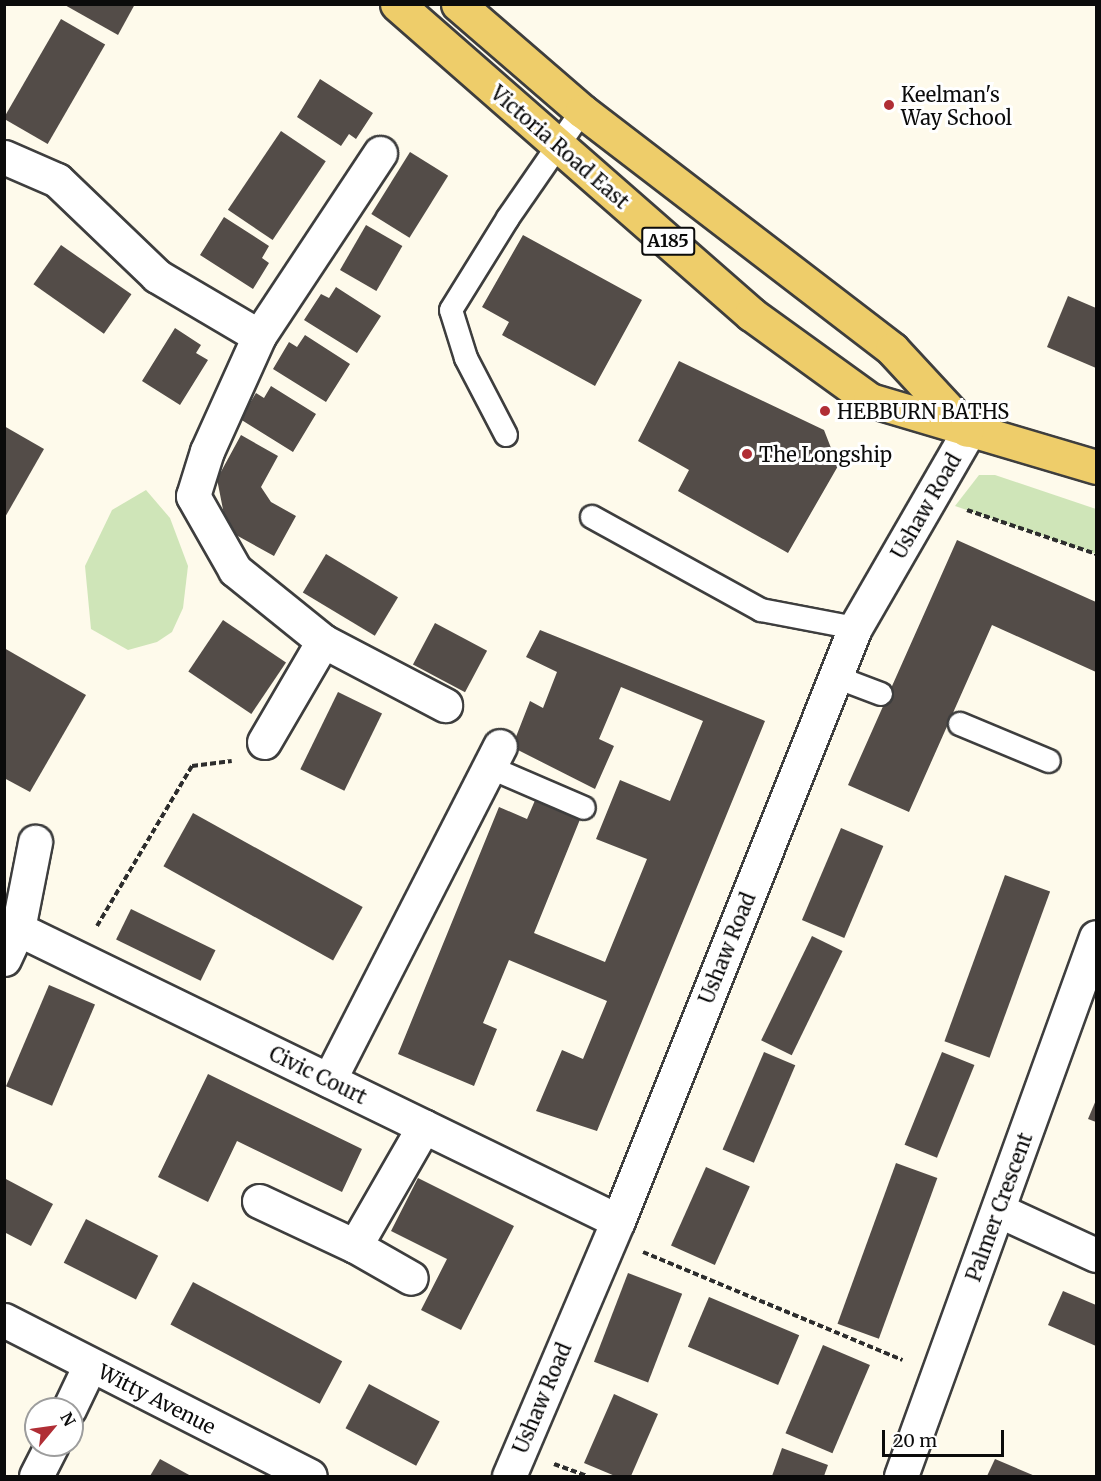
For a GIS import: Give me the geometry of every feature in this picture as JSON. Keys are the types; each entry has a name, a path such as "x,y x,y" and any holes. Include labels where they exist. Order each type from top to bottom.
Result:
{"main road":[{"name":"Victoria Road East","path":"397,4 751,314 870,400 968,432 1096,467"},
{"name":"A185","path":"458,4 582,111 892,349 968,432"}],"street":[{"path":"380,153 259,336 207,451 193,496 235,570 323,641 445,705"},
{"path":"4,157 57,180 157,276 259,336"},
{"name":"Ushaw Road","path":"509,1476 614,1230 855,628 968,432"},
{"path":"264,742 323,641"},
{"path":"329,1080 494,757"},
{"path":"4,959 18,929 35,842"},
{"name":"Civic Court","path":"18,929 424,1126 614,1230"},
{"name":"Palmer Crescent","path":"901,1476 1096,937"},
{"path":"355,1246 424,1126"},
{"path":"259,1201 355,1246 411,1278"},
{"path":"998,1210 1096,1254"},
{"name":"Witty Avenue","path":"4,1320 310,1476"},
{"path":"75,1397 90,1365"},
{"path":"36,1476 46,1457"}],"lane":[{"path":"506,435 466,357 451,310 557,144 582,111"},
{"path":"592,517 761,610 855,628"},
{"path":"836,677 881,694"},
{"path":"960,724 1049,761"},
{"path":"494,757 584,808"}],"path":[{"path":"931,496 1096,554"},
{"path":"78,957 192,766 257,758 264,742"},
{"path":"614,1230 903,1360"}],"green space":[{"path":"979,475 995,475 1096,509 1096,554 955,506"},
{"path":"146,490 170,518 188,566 183,608 172,632 157,642 128,650 91,629 85,566 112,510"}],"building":[{"path":"63,4 135,4 118,35"},
{"path":"61,19 105,44 48,144 4,118"},
{"path":"320,79 373,113 356,139 349,134 341,146 297,117"},
{"path":"281,131 326,161 273,240 228,210"},
{"path":"410,152 448,176 409,238 371,214"},
{"path":"224,217 269,246 262,258 269,263 253,289 200,255"},
{"path":"366,225 402,246 376,291 340,270"},
{"path":"523,235 642,300 595,386 502,335 509,322 482,307"},
{"path":"61,245 131,294 104,334 33,284"},
{"path":"336,287 381,316 357,353 304,320 321,294 329,298"},
{"path":"1068,296 1096,308 1096,368 1047,347"},
{"path":"175,328 201,345 196,353 208,360 180,405 142,381"},
{"path":"305,335 350,364 326,402 273,369 289,342 297,347"},
{"name":"The Longship","path":"679,361 824,430 838,466 788,553 678,491 689,470 638,441"},
{"path":"271,386 316,414 293,452 240,419 256,393 264,398"},
{"path":"4,426 44,449 4,519"},
{"path":"241,435 278,456 261,487 271,502 296,516 274,556 227,530 217,479"},
{"path":"957,540 1096,602 1096,672 992,625 909,812 848,785"},
{"path":"326,554 398,597 375,636 303,593"},
{"path":"223,620 286,662 251,714 188,671"},
{"path":"435,623 487,651 465,692 413,664"},
{"path":"540,630 765,721 597,1131 536,1111 562,1050 583,1059 607,1001 509,960 483,1023 497,1029 474,1086 398,1054 499,807 527,819 536,798 581,817 534,933 605,962 647,859 596,839 620,780 670,801 703,721 621,687 599,739 614,746 595,789 512,747 530,701 543,708 557,672 526,657"},
{"path":"4,648 86,695 30,792 4,778"},
{"path":"338,692 382,713 344,791 300,769"},
{"path":"193,813 363,907 333,960 163,866"},
{"path":"841,828 883,846 844,938 802,920"},
{"path":"1005,875 1050,891 990,1058 944,1041"},
{"path":"131,909 215,950 201,981 116,940"},
{"path":"812,936 843,951 792,1055 761,1040"},
{"path":"49,985 95,1005 52,1106 6,1086"},
{"path":"764,1052 795,1065 754,1163 723,1150"},
{"path":"942,1052 974,1065 937,1158 905,1145"},
{"path":"208,1074 362,1149 342,1192 237,1141 208,1202 158,1177"},
{"path":"1096,1100 1096,1122 1088,1119"},
{"path":"896,1163 937,1178 879,1339 838,1324"},
{"path":"706,1167 750,1187 715,1265 671,1246"},
{"path":"4,1178 53,1204 31,1246 4,1232"},
{"path":"418,1178 514,1226 461,1330 421,1310 447,1259 391,1231"},
{"path":"86,1219 158,1256 136,1299 64,1263"},
{"path":"628,1273 682,1294 648,1382 594,1362"},
{"path":"193,1282 342,1361 320,1404 170,1324"},
{"path":"1063,1291 1096,1305 1096,1346 1048,1325"},
{"path":"709,1297 799,1335 778,1385 688,1347"},
{"path":"823,1345 870,1365 832,1453 785,1433"},
{"path":"369,1384 440,1422 416,1466 346,1428"},
{"path":"614,1394 658,1414 631,1476 615,1476 584,1463"},
{"path":"782,1448 828,1465 824,1476 772,1476"},
{"path":"160,1459 191,1476 150,1476"},
{"path":"995,1459 1035,1476 987,1476"}],"place":[{"name":"Keelman's Way School","path":"889,105"},
{"name":"HEBBURN BATHS","path":"825,411"},
{"name":"The Longship","path":"747,454"}]}
